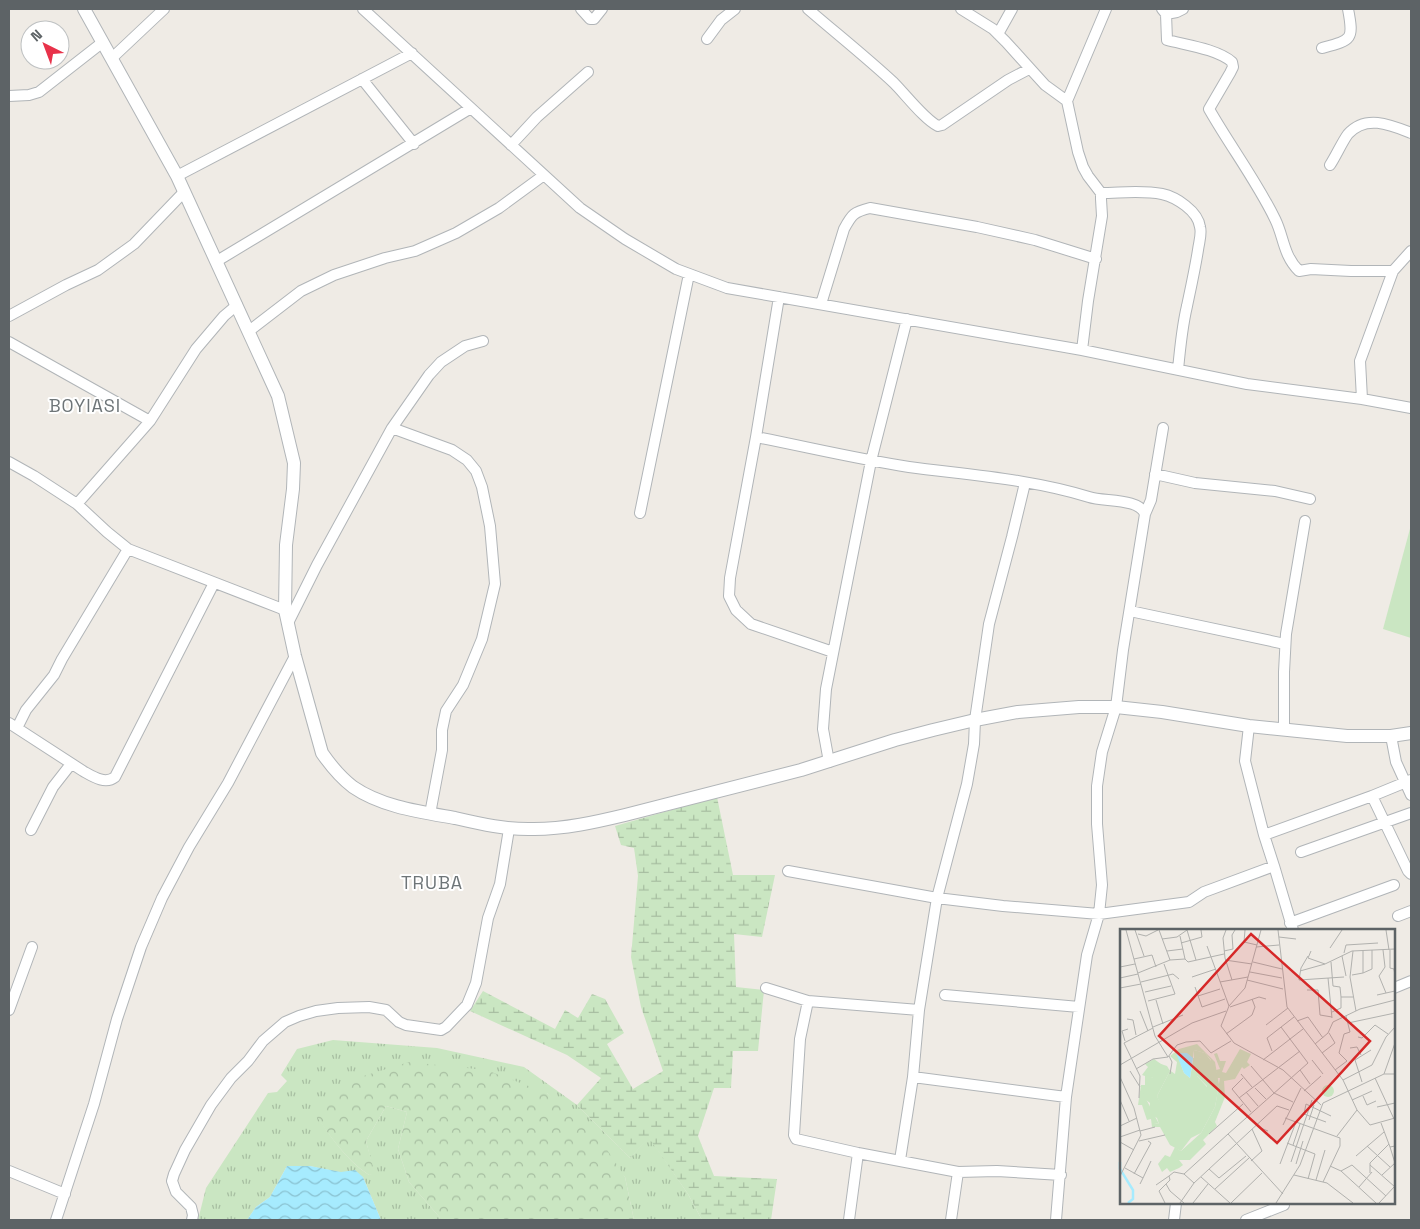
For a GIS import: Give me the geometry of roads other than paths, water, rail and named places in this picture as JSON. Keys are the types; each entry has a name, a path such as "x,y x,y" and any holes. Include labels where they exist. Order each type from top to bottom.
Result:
{"street":[{"path":"84,9 177,176 278,396 294,463 293,489 286,545 285,610 295,656 322,753 330,765 354,788 394,805 430,814 509,829 545,829 597,822 801,770 895,740 975,720 1018,712 1079,707 1116,707 1162,712 1249,726 1347,736 1391,736 1411,733"},
{"path":"112,58 164,9"},
{"path":"363,9 580,208 625,240 676,269 689,274 727,288 1082,350 1247,384 1362,399 1411,408"},
{"path":"582,9 590,19 594,19 602,9"},
{"path":"707,39 721,20 735,9"},
{"path":"808,9 895,84 926,117 938,126 1029,68"},
{"path":"961,9 998,34 1045,85 1067,101"},
{"path":"998,34 1012,9"},
{"path":"1082,350 1102,216 1101,193 1083,167 1067,101 1106,9"},
{"path":"1183,9 1177,12 1164,11 1167,40 1210,51 1228,58 1232,62 1233,67 1209,109 1276,220 1283,245 1293,265 1299,271 1311,269 1393,271"},
{"path":"1322,48 1339,44 1349,37 1352,31 1348,9"},
{"path":"9,96 29,95 39,92 103,42"},
{"path":"177,176 412,53"},
{"path":"511,144 537,117 588,72"},
{"path":"362,79 414,144"},
{"path":"216,260 414,144 471,108"},
{"path":"1330,165 1348,134 1358,127 1372,123 1387,124 1411,134"},
{"path":"249,331 301,291 334,275 385,258 415,251 456,233 499,208 544,175"},
{"path":"9,316 98,270 134,244 184,192"},
{"path":"1101,193 1162,194 1183,203 1190,209 1200,224 1193,281 1182,332 1178,370"},
{"path":"821,304 844,229 850,218 857,212 870,208 977,227 1035,240 1096,259"},
{"path":"1362,399 1360,361 1393,271 1411,251"},
{"path":"640,513 689,274"},
{"path":"779,297 730,578 729,596 736,610 751,624 833,652"},
{"path":"77,504 150,421 196,349 224,316 237,305"},
{"path":"830,762 824,729 826,689 871,461 907,319"},
{"path":"288,623 317,565 392,428 429,375 441,362 465,346 483,341"},
{"path":"9,342 150,421"},
{"path":"392,428 452,450 467,460 476,471 482,487 490,526 495,584 482,639 463,685 446,711 442,730 442,750 430,814"},
{"path":"1056,1220 1066,1097 1087,955 1099,914 1102,886 1097,824 1097,786 1102,752 1116,707 1123,650 1145,514 1151,500 1163,428"},
{"path":"756,437 871,461 1007,479 1096,499 1121,501 1135,504 1142,508 1145,514"},
{"path":"9,462 77,504 128,549 285,610"},
{"path":"1155,474 1195,482 1275,491 1310,499"},
{"path":"900,1160 937,898 967,784 989,624 1024,483"},
{"path":"1284,730 1285,644 1304,521"},
{"path":"128,549 54,674 13,725 70,764 96,778 110,781 115,777 214,583"},
{"path":"1130,611 1285,644"},
{"path":"56,1220 94,1104 117,1020 138,956 158,906 189,847 228,783 295,656"},
{"path":"1249,726 1245,761 1264,835 1291,926 1394,885"},
{"path":"1391,736 1396,762 1408,781 1411,796"},
{"path":"30,830 53,787 70,764"},
{"path":"1264,835 1408,781"},
{"path":"1372,796 1411,874"},
{"path":"1302,852 1411,813"},
{"path":"192,1220 191,1207 176,1192 172,1181 185,1150 211,1105 231,1078 248,1061 262,1041 284,1022 316,1011 369,1007 386,1010 399,1022 406,1025 441,1030 467,1004 476,983 488,918 500,884 509,829"},
{"path":"788,871 937,898 1099,914 1189,902 1204,892 1274,866"},
{"path":"1398,916 1411,911"},
{"path":"9,1010 32,947"},
{"path":"1395,988 1411,981"},
{"path":"766,988 808,1001 920,1010"},
{"path":"945,995 1079,1007"},
{"path":"808,1001 800,1039 794,1136 796,1139 958,1172 997,1170 1060,1175"},
{"path":"913,1076 1066,1097"},
{"path":"850,1220 858,1153"},
{"path":"9,1171 64,1194"},
{"path":"951,1220 958,1172"},
{"path":"1174,1220 1176,1204"},
{"path":"1246,1220 1284,1205"}],"water":[{"path":"287,1166 310,1166 341,1172 355,1170 363,1177 381,1220 247,1220 256,1207 270,1197"}],"district":[{"name":"BOYIASI","path":"85,406"},
{"name":"TRUBA","path":"432,883"}]}
